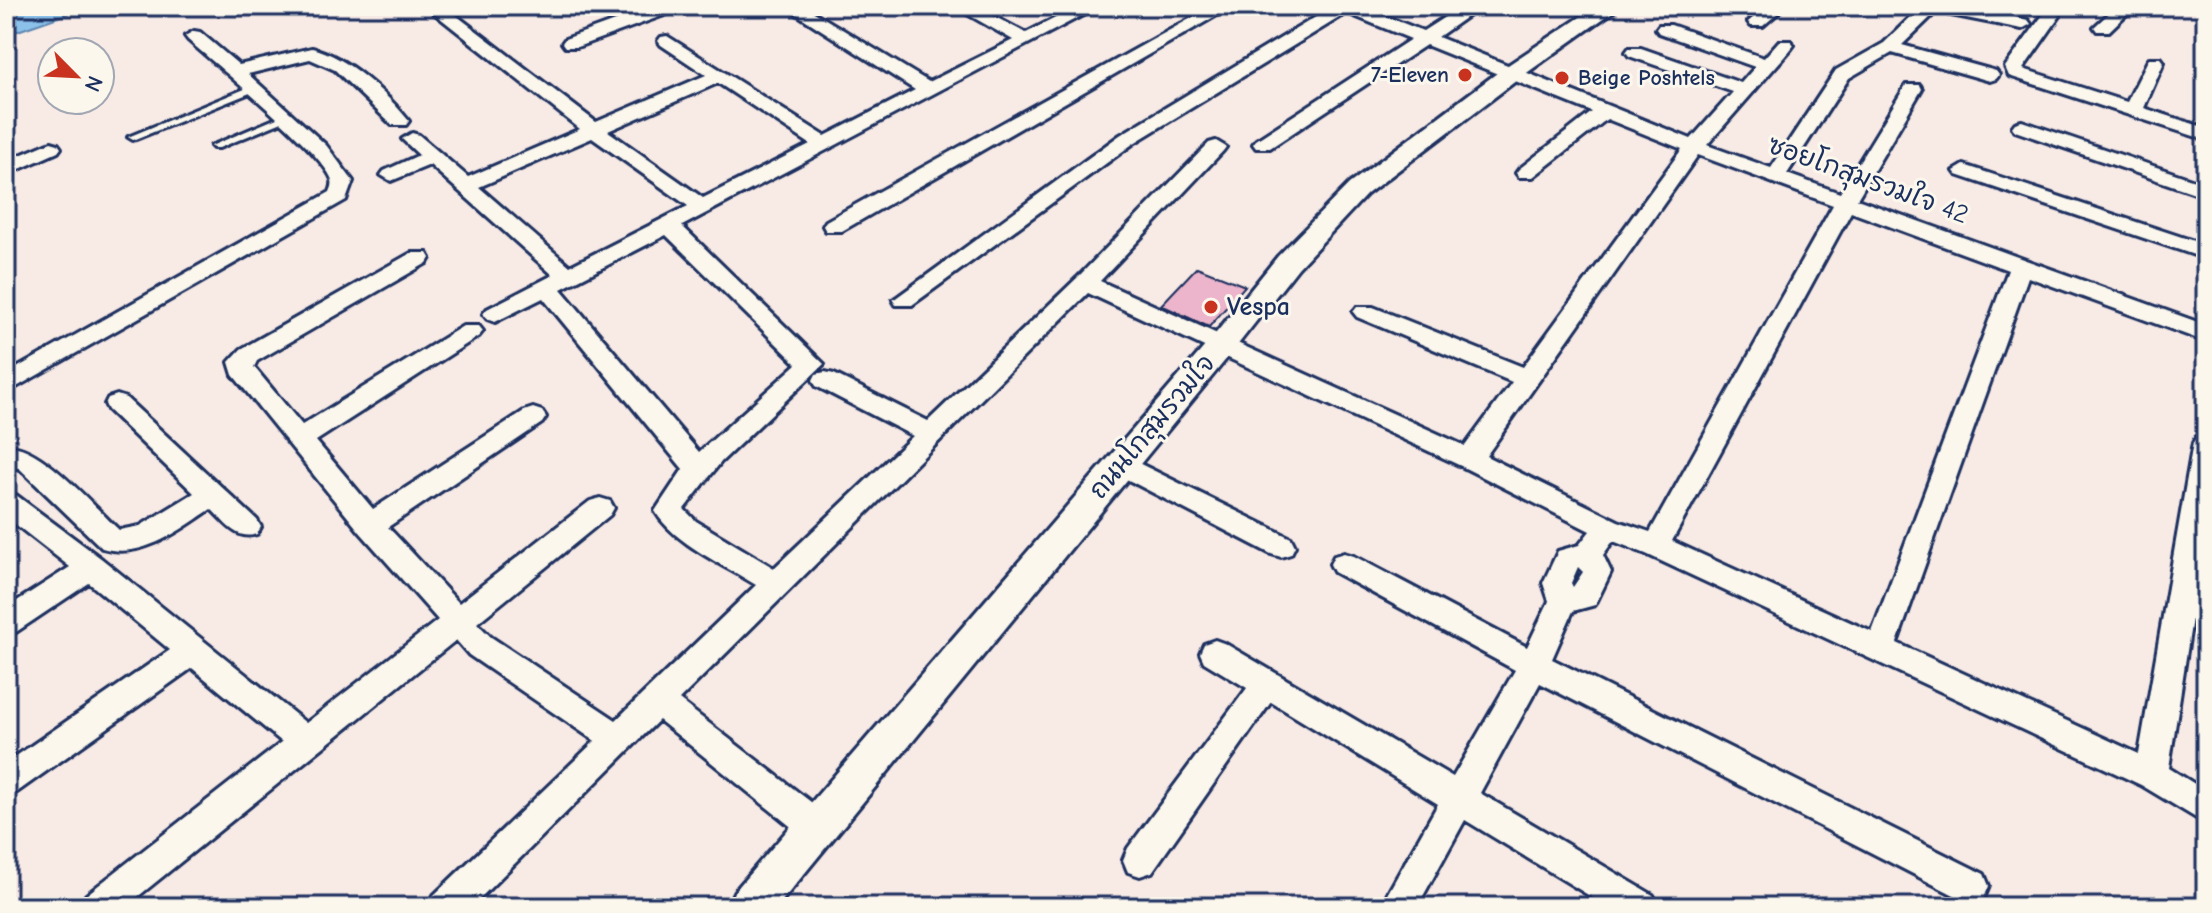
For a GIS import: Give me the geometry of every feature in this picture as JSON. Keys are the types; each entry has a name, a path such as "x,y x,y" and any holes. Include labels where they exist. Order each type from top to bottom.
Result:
{"street":[{"path":"433,6 594,130 701,206"},
{"path":"571,43 672,6"},
{"path":"792,6 927,89"},
{"path":"961,6 1024,39"},
{"path":"495,314 1092,6"},
{"path":"834,226 1225,6"},
{"path":"904,300 1127,139 1346,6"},
{"name":"ซอยโกสุมรวมใจ 42","path":"1346,6 1694,147 2206,334"},
{"path":"1263,144 1474,6"},
{"name":"ถนนโกสุมรวมใจ","path":"749,907 1222,345 1288,262 1358,189 1513,72 1611,6"},
{"path":"1757,22 1778,6"},
{"path":"1776,176 1842,74 1890,47 1930,8 1941,6 2022,24"},
{"path":"2103,27 2127,6"},
{"path":"2051,16 2014,67 2015,72 2206,134"},
{"path":"1665,29 1766,65"},
{"path":"6,385 339,196 343,187 342,177 317,148 194,36"},
{"path":"667,41 822,143"},
{"path":"1470,459 1694,147 1785,45"},
{"path":"1890,47 1990,75"},
{"path":"1635,52 1744,90"},
{"path":"233,72 312,53 341,66 399,121"},
{"path":"2133,111 2155,62"},
{"path":"464,186 720,75"},
{"path":"1656,546 1846,201 1913,89"},
{"path":"1526,173 1604,112"},
{"path":"2022,127 2206,191"},
{"path":"412,139 464,186 557,282 699,470"},
{"path":"446,907 1085,283 1216,147"},
{"path":"7,167 51,148"},
{"path":"391,175 432,157"},
{"path":"1964,171 2206,252"},
{"path":"668,225 812,364 699,470 674,499 669,511 686,528 779,585"},
{"path":"419,258 241,362 242,369 370,525 480,646 618,739"},
{"path":"1880,649 2020,267"},
{"path":"1085,283 1470,459 1608,528 1656,546 2152,775 2206,809"},
{"path":"1365,312 1526,378"},
{"path":"301,438 471,331"},
{"path":"825,380 929,433"},
{"path":"117,404 247,527"},
{"path":"370,525 533,417"},
{"path":"2152,775 2206,443"},
{"path":"6,457 13,455 28,461 112,540 120,543 158,529 212,495"},
{"path":"1120,464 1281,546"},
{"path":"6,502 92,567 191,652 306,742"},
{"path":"98,907 600,508"},
{"path":"1398,907 1534,665 1563,601 1585,597 1597,572 1588,554 1608,528"},
{"path":"1344,564 1534,665 1972,886"},
{"path":"6,623 92,567"},
{"path":"6,781 191,652"},
{"path":"1215,653 1641,907"},
{"path":"1140,860 1267,684"},
{"path":"658,701 817,827"}],"lane":[{"path":"133,137 252,89"},
{"path":"216,146 284,118"}],"water":[{"path":"6,6 90,6 6,35"}],"building":[{"path":"1197,267 1245,286 1209,327 1161,305"}],"place":[{"name":"7-Eleven","path":"1465,75"},
{"name":"Beige Poshtels","path":"1562,78"},
{"name":"Vespa","path":"1211,307"}]}
